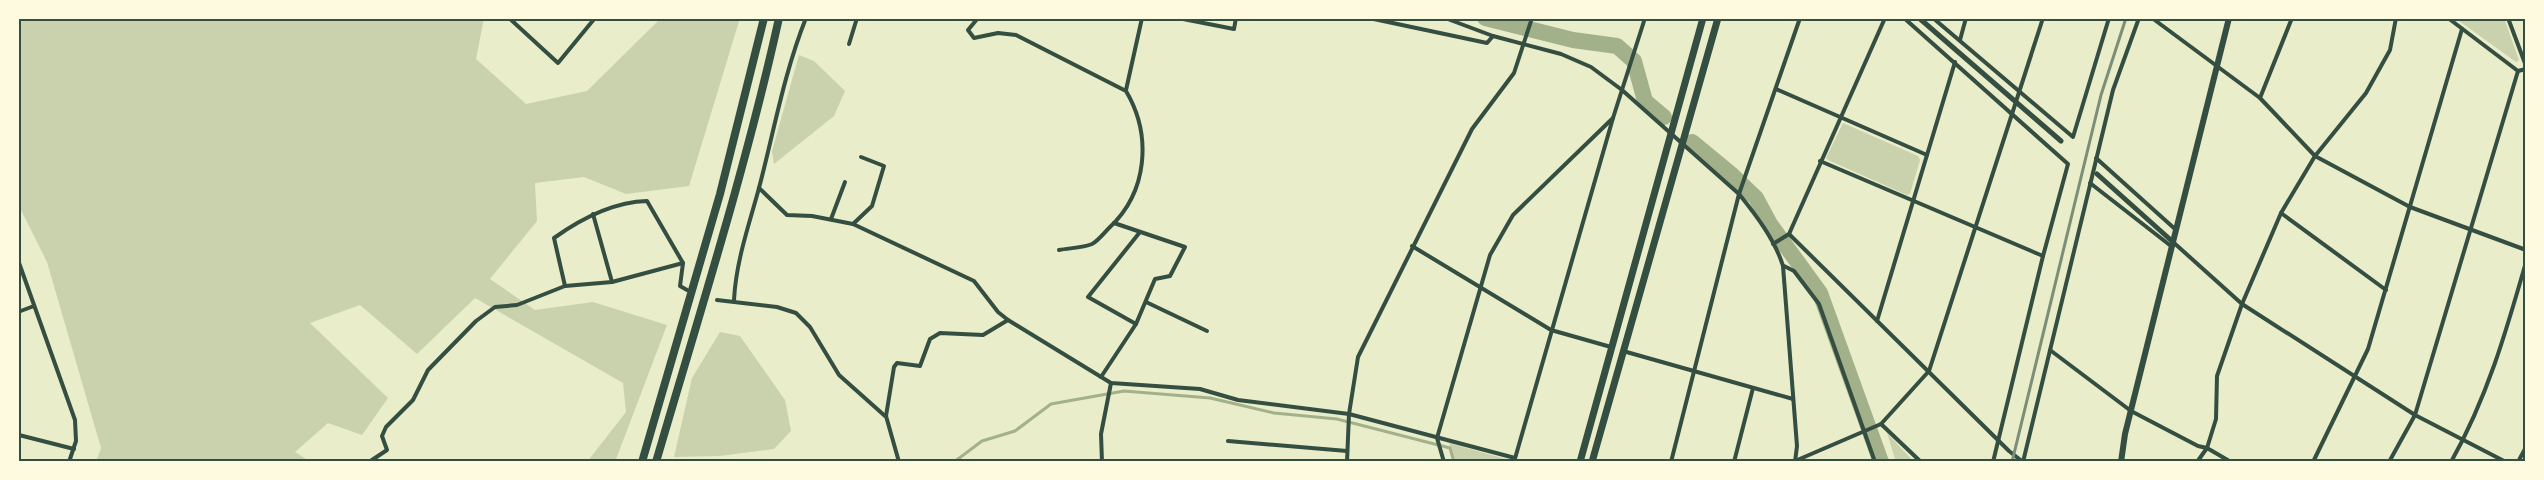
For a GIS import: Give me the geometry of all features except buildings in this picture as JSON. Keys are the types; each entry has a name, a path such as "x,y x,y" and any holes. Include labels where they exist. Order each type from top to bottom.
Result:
{"highway":[{"path":"642,462 720,194 764,18"},
{"path":"656,462 761,100 779,18"},
{"path":"1580,462 1703,18"},
{"path":"1592,462 1718,18"}],"main road":[{"path":"2121,462 2131,411 2229,18"}],"street":[{"path":"509,18 558,63 596,18"},
{"path":"734,300 735,279 745,230 759,188 792,56 806,18"},
{"path":"849,44 857,18"},
{"path":"978,18 968,30 974,38 998,33 1016,35 1126,91 1135,107 1144,142 1141,173 1132,198 1114,223 1093,243 1059,250"},
{"path":"1126,91 1142,18"},
{"path":"1178,18 1234,29 1236,18"},
{"path":"1369,18 1487,43 1493,36"},
{"path":"1445,18 1493,36 1523,42 1591,67 1622,90 1739,194 1773,244 1784,266 1797,446 1796,462 1881,424 1929,371 2021,93 2043,18"},
{"path":"1347,462 1348,414 1358,357 1472,129 1514,73 1532,18"},
{"path":"759,188 787,215 831,219 853,224 974,281 998,312 1008,320 1111,383 1200,389 1238,400 1348,414 1514,460 1613,118 1645,18"},
{"path":"1671,462 1739,194 1800,18"},
{"path":"1773,244 1789,234 1839,117 1885,18"},
{"path":"1904,18 2068,164 1993,462"},
{"path":"1919,18 2061,141"},
{"path":"1933,18 2073,137 2109,18"},
{"path":"1960,40 1966,18"},
{"path":"1789,234 2023,462 2113,90 2139,18"},
{"path":"2152,18 2260,98 2315,156 2410,207 2526,250"},
{"path":"2260,98 2292,18"},
{"path":"2197,462 2207,448 2216,419 2217,375 2242,304 2282,213 2315,156 2367,93 2390,50 2396,18"},
{"path":"2448,18 2518,71"},
{"path":"2508,18 2526,68 2518,71"},
{"path":"2313,462 2368,349 2462,29"},
{"path":"1877,321 1955,62"},
{"path":"2389,462 2415,415 2518,71"},
{"path":"1776,89 1927,155"},
{"path":"1444,462 1437,438 1490,255 1513,215 1613,118"},
{"path":"853,224 872,206 884,166 861,157"},
{"path":"2096,158 2176,229"},
{"path":"1820,161 2043,256"},
{"path":"2097,174 2172,244 2242,304 2356,375 2415,415 2506,462"},
{"path":"831,219 845,182"},
{"path":"2090,183 2172,244"},
{"path":"565,286 554,238 582,218 633,201 647,201 683,263 680,286 687,290"},
{"path":"2282,213 2386,291"},
{"path":"593,214 612,282"},
{"path":"1101,377 1136,324 1155,279 1170,276 1185,247 1114,223"},
{"path":"1136,324 1088,297 1140,232"},
{"path":"1412,246 1551,330 1611,347"},
{"path":"18,260 75,420 74,449 69,462"},
{"path":"2451,462 2483,401 2498,360 2526,262"},
{"path":"369,462 387,450 382,436 386,427 413,400 428,370 476,321 495,307 517,305 565,286 612,282 683,263"},
{"path":"1784,266 1794,271 1818,304 1875,462"},
{"path":"717,300 734,300 777,307 803,318 838,375 886,416"},
{"path":"1146,302 1208,331"},
{"path":"18,312 34,306"},
{"path":"899,462 886,416 889,386 897,363 920,366 930,339 940,333 983,335 1008,320"},
{"path":"2050,350 2131,411 2231,462"},
{"path":"1622,351 1793,399"},
{"path":"1102,462 1101,434 1111,383"},
{"path":"1734,462 1753,388"},
{"path":"1881,424 1921,462"},
{"path":"18,434 74,449"},
{"path":"1228,441 1347,451"},
{"path":"2518,462 2526,447"}],"green space":[{"path":"18,18 484,18 476,59 526,104 587,91 661,18 740,18 689,186 626,194 584,177 535,183 537,221 490,279 535,310 593,302 667,325 615,462 587,462 626,412 623,383 475,298 417,354 360,305 310,323 388,398 362,435 328,423 295,452 311,462 96,462 101,448 47,262 18,204"},
{"path":"2455,18 2504,18 2519,60 2516,62"},
{"path":"799,55 814,61 845,91 834,116 774,164 772,151"},
{"path":"1843,123 1918,156 1920,160 1910,194 1907,195 1826,158"},
{"path":"720,332 740,336 785,400 791,431 774,449 720,456 674,457 692,378"},
{"path":"1887,433 1914,462 1896,462"},
{"path":"1449,443 1506,459 1509,462 1455,462"}],"waterway":[{"path":"1485,18 1573,40 1617,46 1634,61 1645,101 1664,117"},
{"path":"1692,142 1756,198 1770,224 1820,293 1881,462"},
{"path":"954,462 982,441 1015,431 1051,404 1124,391 1210,398 1274,413 1337,419 1450,448 1454,462"}],"railway":[{"path":"2012,462 2101,95 2126,18"}]}
